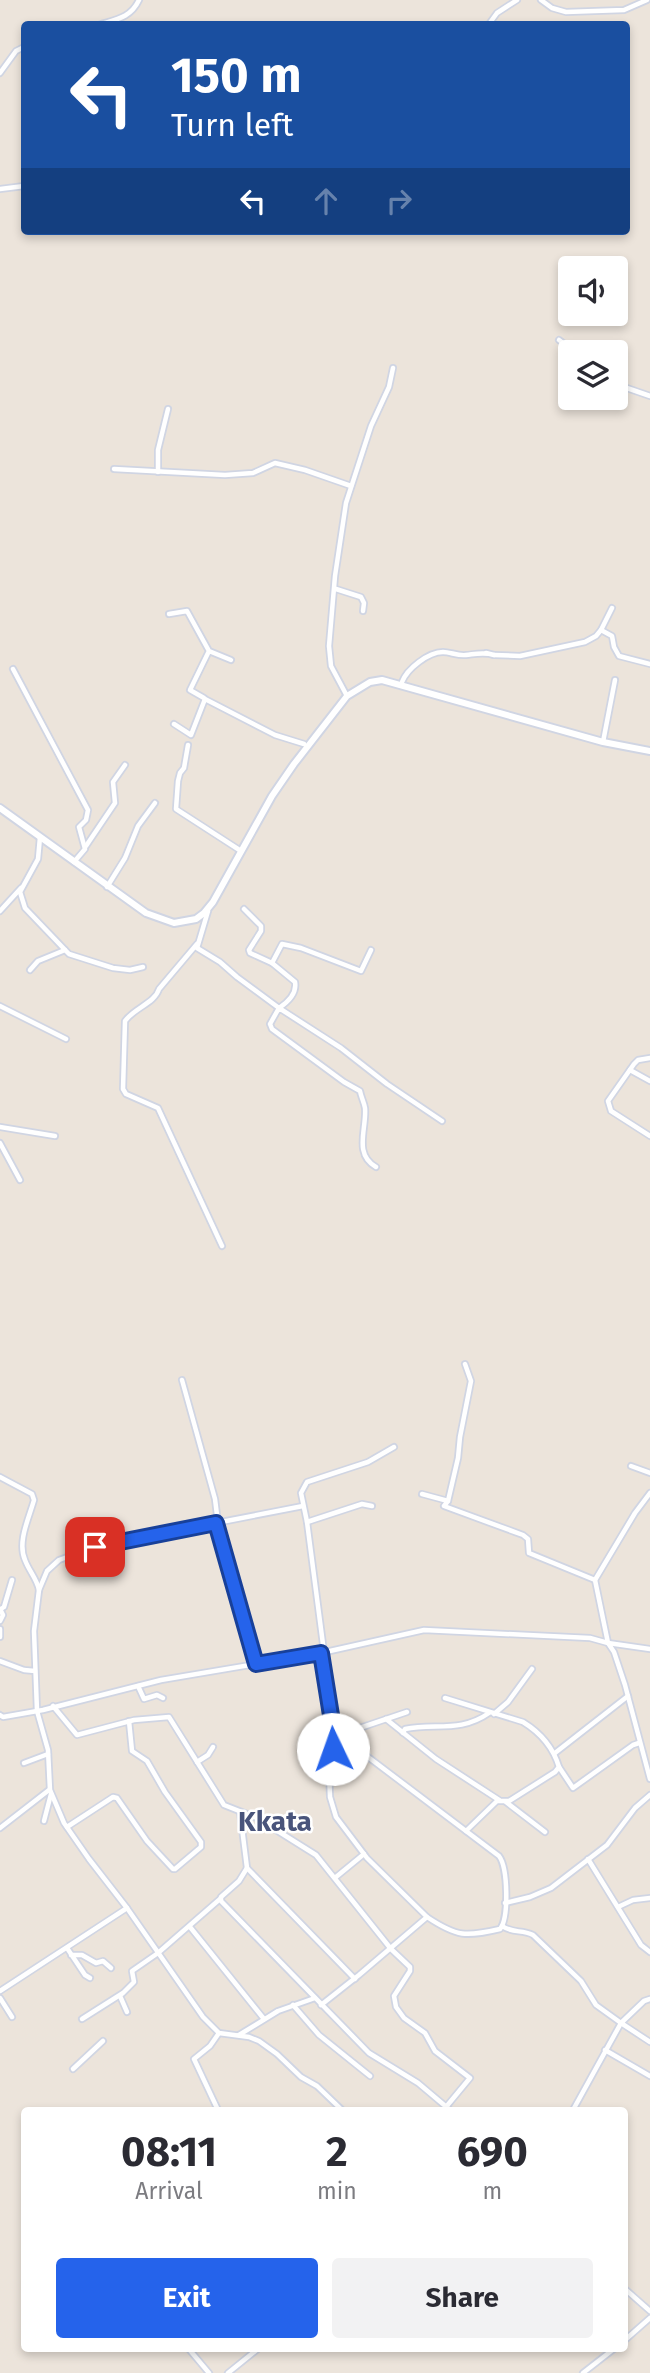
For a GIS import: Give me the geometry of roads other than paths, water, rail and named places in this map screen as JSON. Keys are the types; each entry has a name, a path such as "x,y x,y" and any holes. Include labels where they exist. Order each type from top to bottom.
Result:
{"street":[{"path":"111,21 133,12 139,0"},
{"path":"491,21 502,8 517,0"},
{"path":"541,0 552,8 566,12 624,10 647,0"},
{"path":"0,73 16,51 21,48"},
{"path":"0,189 21,186"},
{"path":"347,696 331,666 329,646 342,527 351,486 371,426 389,387 393,368"},
{"path":"628,388 650,396"},
{"path":"158,471 158,450 168,409"},
{"path":"114,469 225,475 253,473 275,463 351,486"},
{"path":"336,589 361,597 364,603 363,611"},
{"path":"402,682 411,669 440,652 463,656 486,653 520,656 585,642 601,630 612,608"},
{"path":"169,614 187,611 209,651 190,690 204,698"},
{"path":"601,630 612,636 619,656 650,664"},
{"path":"13,669 89,810 86,820 79,827 85,849"},
{"path":"222,1246 158,1108 126,1094 123,1089 123,1038 127,1017 157,995 159,989 197,944 210,907 286,776 347,696 370,682 382,680 604,741 650,751"},
{"path":"604,741 615,680"},
{"path":"174,724 191,735 205,699 275,735 304,744"},
{"path":"188,745 184,768 178,781 176,809 241,851"},
{"path":"74,862 115,803 113,782 125,765"},
{"path":"107,887 125,858 138,826 155,803"},
{"path":"0,808 146,913 174,923 196,919 210,907"},
{"path":"0,911 21,888 38,859 40,836"},
{"path":"21,888 23,906 65,950 91,962 113,968 130,970 143,967"},
{"path":"244,909 261,926 250,953 272,963 296,985 291,997 279,1008 270,1024 272,1030 344,1082 360,1090 365,1108 362,1146 368,1162 376,1167"},
{"path":"197,944 199,951 220,962 279,1008 341,1048 387,1084 442,1121"},
{"path":"272,963 282,944 301,948 361,971 371,950"},
{"path":"30,970 38,961 65,950"},
{"path":"0,1006 66,1039"},
{"path":"650,1058 638,1060 608,1101 608,1107 620,1118 650,1136"},
{"path":"630,1070 650,1081"},
{"path":"0,1127 55,1136"},
{"path":"0,1143 20,1180"},
{"path":"465,1364 471,1381 458,1458 448,1501 444,1506 523,1535 528,1539 529,1553 595,1580"},
{"path":"182,1380 215,1499 216,1523 256,1664"},
{"path":"336,1735 502,1859 505,1868 505,1903 500,1930 466,1936 427,1917 364,1854 340,1823 333,1808 329,1771 336,1735 301,1493 307,1482 368,1462 394,1447"},
{"path":"631,1466 650,1473"},
{"path":"0,1477 32,1494 34,1500 22,1549 39,1590 34,1631 37,1711 48,1754 51,1792 44,1821"},
{"path":"650,1493 595,1580 608,1643 614,1652 628,1696 650,1779"},
{"path":"422,1494 448,1501"},
{"path":"307,1522 362,1504 372,1506"},
{"path":"39,1590 47,1571 59,1560 107,1544 303,1506"},
{"path":"0,1621 0,1609 4,1607 12,1580"},
{"path":"0,1629 0,1637"},
{"path":"0,1715 4,1717 37,1711 138,1686 428,1630 590,1638 650,1649"},
{"path":"0,1661 35,1671"},
{"path":"403,1732 405,1729 418,1727 452,1728 477,1722 508,1702 531,1669"},
{"path":"138,1686 144,1699 157,1695 163,1698"},
{"path":"555,1753 628,1696"},
{"path":"445,1699 513,1718 532,1728 555,1753 559,1767 573,1788 613,1758 639,1743"},
{"path":"53,1706 77,1735 129,1721 169,1717 224,1805 284,1834 316,1855 391,1949 408,1965 410,1969 394,1996 396,2007 404,2018 425,2033 435,2051 470,2078 449,2107"},
{"path":"336,1735 407,1712"},
{"path":"386,1718 436,1759 506,1802 545,1832"},
{"path":"67,1827 113,1797 117,1798 147,1841 173,1869 201,1847 201,1842 165,1792 147,1761 132,1751 129,1721"},
{"path":"197,1762 208,1755 213,1746"},
{"path":"24,1763 48,1754"},
{"path":"506,1802 559,1767"},
{"path":"51,1792 67,1827 203,2017 219,2033 254,2038 295,2072 317,2086 339,2107"},
{"path":"0,1828 51,1792"},
{"path":"505,1903 542,1893 607,1845 635,1808 650,1795"},
{"path":"466,1831 499,1800"},
{"path":"240,1811 247,1868 355,1979"},
{"path":"335,1877 364,1854"},
{"path":"588,1859 641,1945 650,1952"},
{"path":"82,2019 120,1995 134,1982 132,1971 190,1927 239,1881 247,1868"},
{"path":"618,1907 633,1900 650,1898"},
{"path":"220,1899 369,2053 418,2083 446,2107"},
{"path":"0,1990 127,1908"},
{"path":"321,2005 427,1917"},
{"path":"502,1926 510,1932 524,1931 533,1936 582,1981 596,2005 650,2042"},
{"path":"190,1927 264,2020"},
{"path":"67,1948 85,1975 90,1978"},
{"path":"71,1955 82,1955 96,1963 103,1961 111,1968"},
{"path":"120,1995 127,2012"},
{"path":"0,1998 12,2017"},
{"path":"238,2035 293,2005 315,1998"},
{"path":"575,2107 621,2023 644,2001 650,1999"},
{"path":"293,2005 319,2035 370,2076"},
{"path":"217,2107 194,2059 211,2046 219,2033"},
{"path":"73,2069 103,2041"},
{"path":"605,2050 650,2076"},
{"path":"628,2291 650,2311"},
{"path":"628,2337 650,2318"},
{"path":"191,2352 209,2373"},
{"path":"228,2373 254,2352"},
{"path":"583,2373 610,2352"}],"district":[{"name":"Kkata","path":"275,1821"}]}
